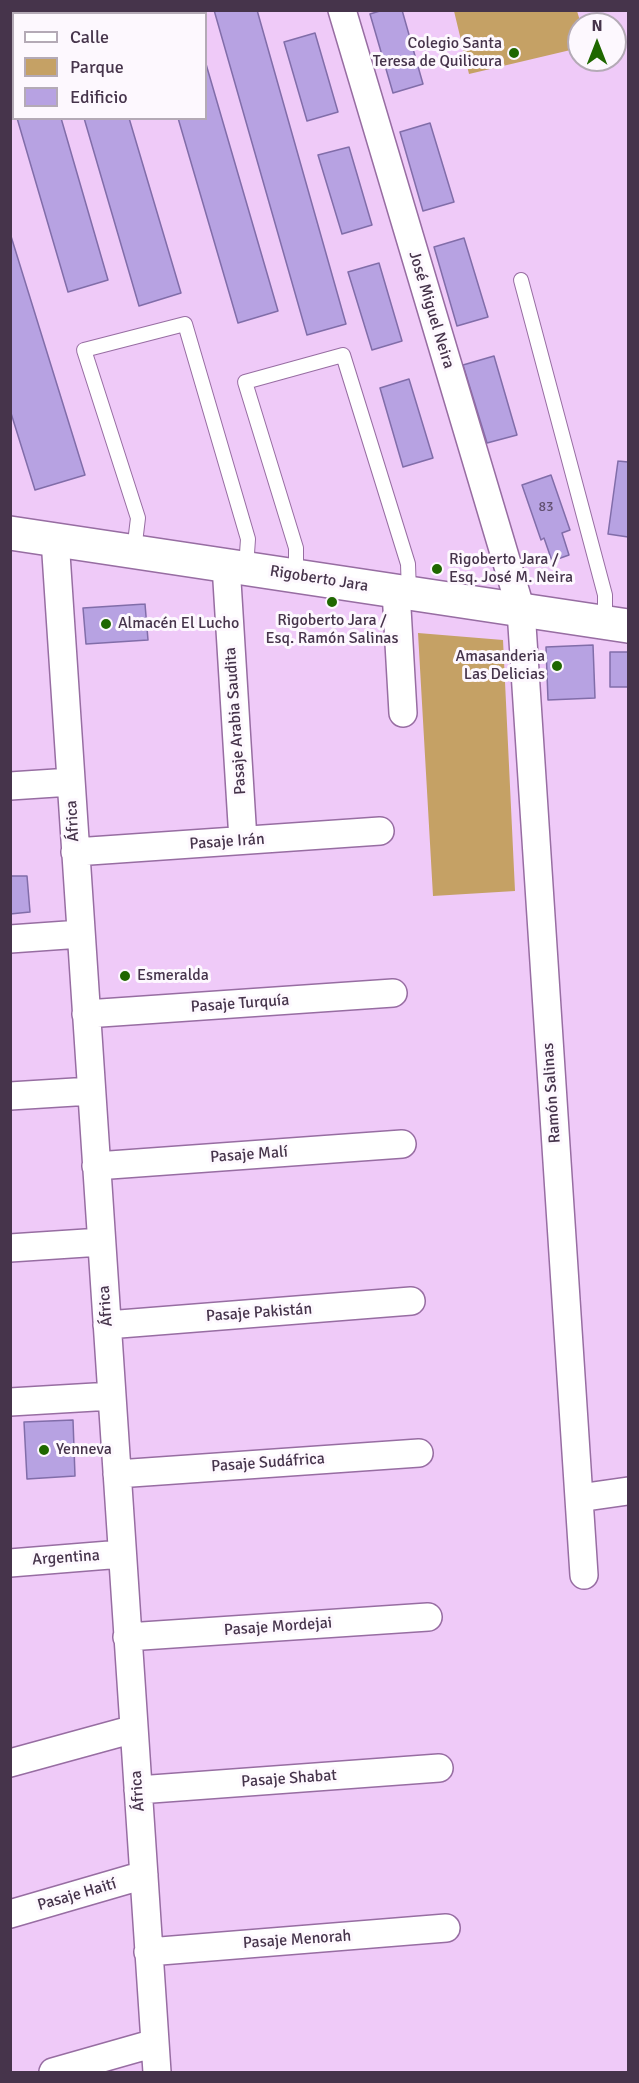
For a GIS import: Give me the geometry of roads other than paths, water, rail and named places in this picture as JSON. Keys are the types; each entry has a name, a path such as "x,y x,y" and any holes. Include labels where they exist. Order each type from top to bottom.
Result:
{"street":[{"name":"José Miguel Neira","path":"342,10 521,610"},
{"name":"Rigoberto Jara","path":"10,533 617,624"},
{"name":"África","path":"55,539 157,2073"},
{"name":"Pasaje Arabia Saudita","path":"236,567 243,840"},
{"path":"403,592 403,713"},
{"name":"Ramón Salinas","path":"521,610 584,1575"},
{"path":"10,786 71,782"},
{"name":"Pasaje Irán","path":"75,852 380,831"},
{"path":"10,939 81,934"},
{"name":"Pasaje Turquía","path":"86,1014 393,993"},
{"path":"10,1096 91,1091"},
{"name":"Pasaje Malí","path":"96,1166 402,1144"},
{"path":"10,1248 101,1242"},
{"name":"Pasaje Pakistán","path":"107,1325 411,1301"},
{"path":"10,1402 112,1396"},
{"name":"Pasaje Sudáfrica","path":"117,1474 419,1453"},
{"path":"579,1498 628,1491"},
{"name":"Argentina","path":"10,1563 122,1554"},
{"name":"Pasaje Mordejai","path":"128,1637 428,1617"},
{"path":"10,1763 134,1729"},
{"name":"Pasaje Shabat","path":"138,1790 439,1768"},
{"name":"Pasaje Haití","path":"10,1914 144,1875"},
{"name":"Pasaje Menorah","path":"148,1952 446,1928"},
{"path":"53,2073 154,2043"}],"lane":[{"path":"521,280 605,595 617,624"},
{"path":"134,551 138,518 84,350 185,324 248,539 236,567"},
{"path":"296,576 296,549 245,382 344,355 408,564 403,592"}],"place":[{"name":"Colegio Santa Teresa de Quilicura","path":"514,53"},
{"name":"Rigoberto Jara / Esq. José M. Neira","path":"437,569"},
{"name":"Rigoberto Jara / Esq. Ramón Salinas","path":"332,602"},
{"name":"Almacén El Lucho","path":"106,624"},
{"name":"Amasanderia Las Delicias","path":"557,666"},
{"name":"Esmeralda","path":"125,976"},
{"name":"Yenneva","path":"44,1450"}]}
